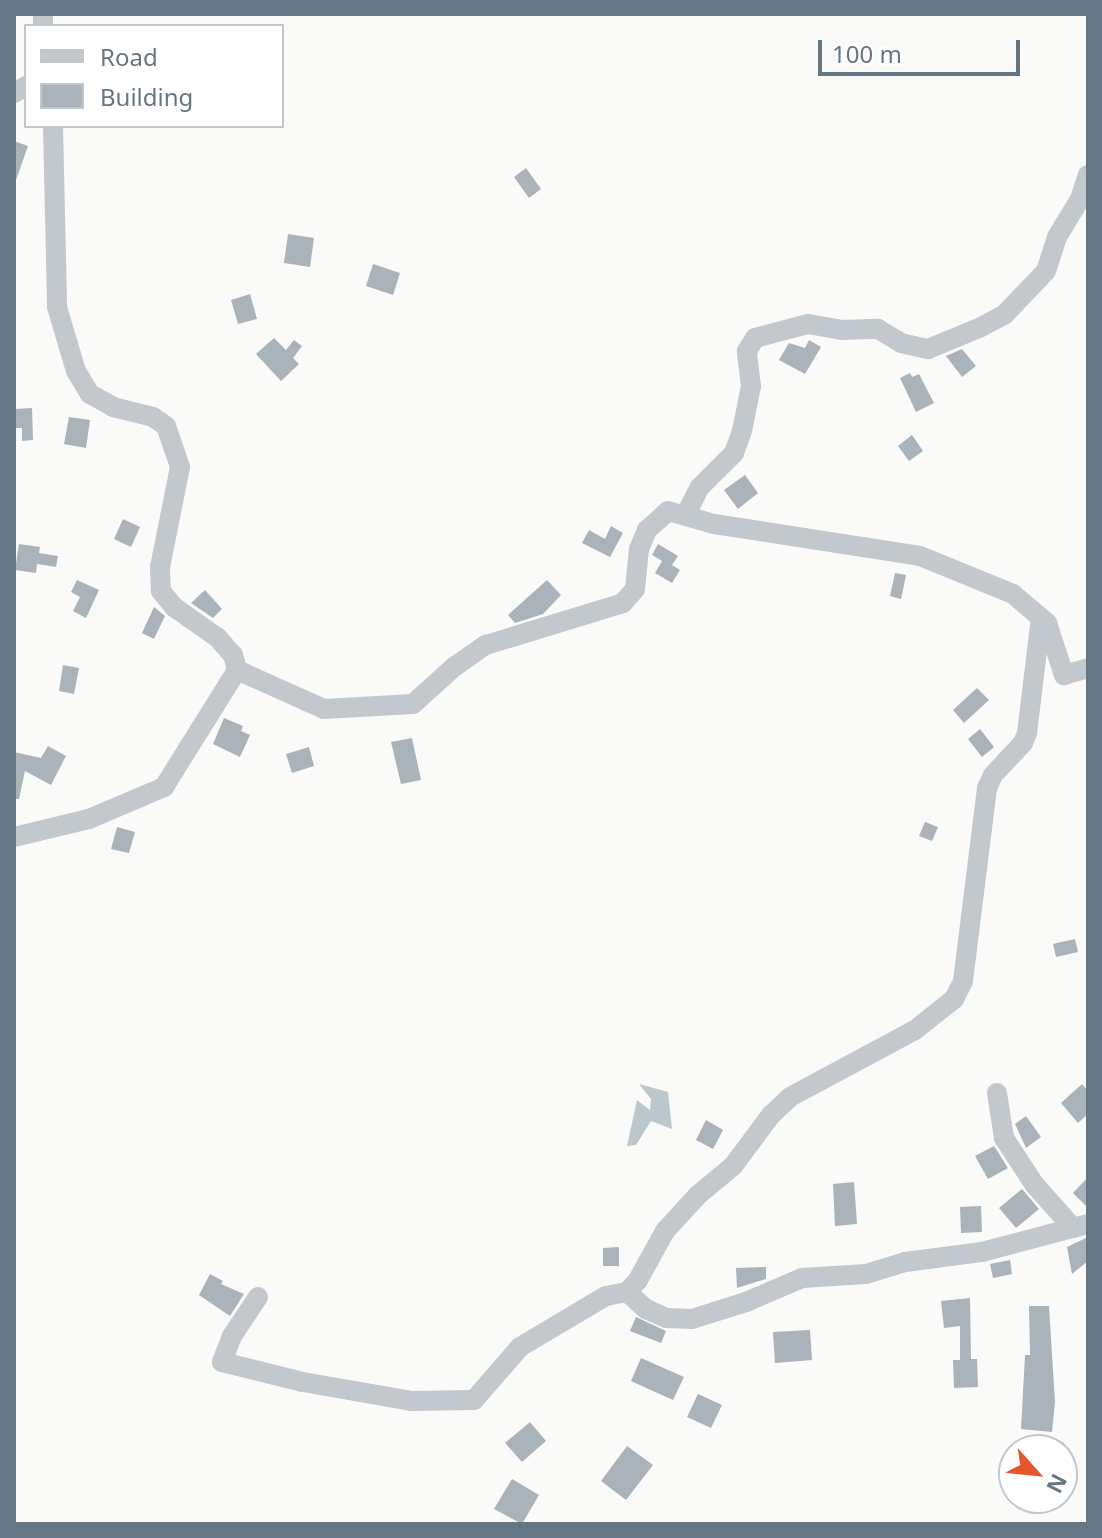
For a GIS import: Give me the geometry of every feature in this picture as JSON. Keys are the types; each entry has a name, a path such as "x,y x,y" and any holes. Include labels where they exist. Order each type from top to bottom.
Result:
{"street":[{"path":"14,837 89,819 164,787 237,670 233,655 218,638 174,607 161,591 160,567 180,467 166,426 153,417 113,407 90,394 76,371 57,307 53,128"},
{"path":"686,514 700,487 734,453 751,386 747,351 755,338 808,324 841,330 878,329 901,343 928,349 981,327 1005,314 1046,271 1057,237 1080,199 1088,175"},
{"path":"237,670 324,709 413,704 454,667 486,645 623,603 635,589 639,549 647,530 668,511 714,524 920,556 1013,594 1047,623 1064,675 1088,668"},
{"path":"258,1297 232,1336 222,1362 303,1382 412,1401 474,1400 520,1347 557,1322 606,1296 627,1292 638,1280 665,1231 698,1195 733,1166 771,1115 790,1097 915,1030 954,999 963,981 987,788 1027,733 1041,618"},
{"path":"997,1093 1004,1138 1034,1184 1081,1226"},
{"path":"627,1292 646,1309 666,1318 692,1319 746,1302 802,1278 866,1274 905,1262 982,1252 1081,1226"}],"shaded area":[{"path":"639,1084 668,1092 672,1129 651,1121 636,1145 627,1146 637,1100 650,1110 651,1099"}],"building":[{"path":"14,141 28,146 16,180 14,180"},
{"path":"526,168 541,189 529,198 514,177"},
{"path":"288,234 314,238 310,267 284,263"},
{"path":"373,264 400,273 393,295 366,286"},
{"path":"250,294 257,319 238,324 231,300"},
{"path":"274,338 286,350 294,340 302,346 293,358 299,364 281,381 256,354"},
{"path":"809,340 821,347 805,374 779,360 789,343 805,348"},
{"path":"962,349 976,366 962,377 946,356"},
{"path":"910,373 912,377 919,374 934,403 916,412 900,378"},
{"path":"32,408 33,440 22,441 22,428 15,428 14,409"},
{"path":"69,417 90,420 86,448 64,444"},
{"path":"912,435 923,451 909,461 898,446"},
{"path":"745,475 758,493 738,509 724,490"},
{"path":"123,519 140,527 131,547 114,539"},
{"path":"611,526 623,533 610,557 582,543 589,530 605,539"},
{"path":"19,544 40,547 39,553 58,556 56,567 37,564 36,573 15,570"},
{"path":"658,544 678,556 672,565 680,570 672,583 655,573 662,561 652,555"},
{"path":"895,573 906,575 901,599 890,596"},
{"path":"77,580 99,590 86,618 73,611 80,597 71,592"},
{"path":"547,580 561,595 543,614 515,623 508,615"},
{"path":"205,590 222,609 213,618 191,603"},
{"path":"154,607 165,616 154,639 142,633"},
{"path":"63,665 79,668 74,694 59,691"},
{"path":"977,688 989,700 964,723 953,710"},
{"path":"224,718 243,726 241,731 250,735 240,757 213,744"},
{"path":"980,729 994,747 982,757 968,739"},
{"path":"412,738 421,780 401,784 391,742"},
{"path":"48,746 66,756 51,785 25,771 19,799 14,799 14,752 41,758"},
{"path":"309,747 314,766 292,773 286,754"},
{"path":"925,822 938,827 932,841 919,836"},
{"path":"117,827 135,832 129,853 111,849"},
{"path":"1075,939 1078,952 1056,957 1053,944"},
{"path":"1082,1084 1088,1091 1088,1114 1078,1123 1061,1103"},
{"path":"1026,1116 1041,1137 1026,1148 1015,1124"},
{"path":"706,1120 723,1130 713,1149 696,1140"},
{"path":"994,1146 1008,1168 988,1179 975,1156"},
{"path":"1088,1177 1088,1208 1073,1193"},
{"path":"854,1182 857,1224 835,1226 833,1184"},
{"path":"1022,1189 1039,1209 1016,1228 999,1208"},
{"path":"981,1206 982,1232 961,1233 960,1207"},
{"path":"1088,1237 1088,1261 1072,1274 1067,1247"},
{"path":"619,1247 619,1266 603,1266 603,1248"},
{"path":"1010,1260 1012,1274 993,1278 990,1264"},
{"path":"766,1267 766,1279 737,1288 736,1268"},
{"path":"210,1274 223,1281 221,1284 244,1294 230,1316 199,1295"},
{"path":"970,1298 971,1359 977,1359 978,1387 954,1388 953,1360 960,1360 960,1326 944,1328 941,1301"},
{"path":"1029,1306 1049,1306 1055,1402 1052,1432 1021,1429 1025,1355 1030,1355"},
{"path":"636,1317 666,1331 661,1343 630,1331"},
{"path":"810,1330 812,1360 775,1363 773,1332"},
{"path":"641,1358 684,1377 673,1400 631,1381"},
{"path":"698,1394 722,1405 711,1428 687,1417"},
{"path":"530,1422 546,1441 522,1462 505,1443"},
{"path":"627,1446 653,1465 626,1500 601,1481"},
{"path":"512,1479 539,1495 522,1524 494,1509"}]}
